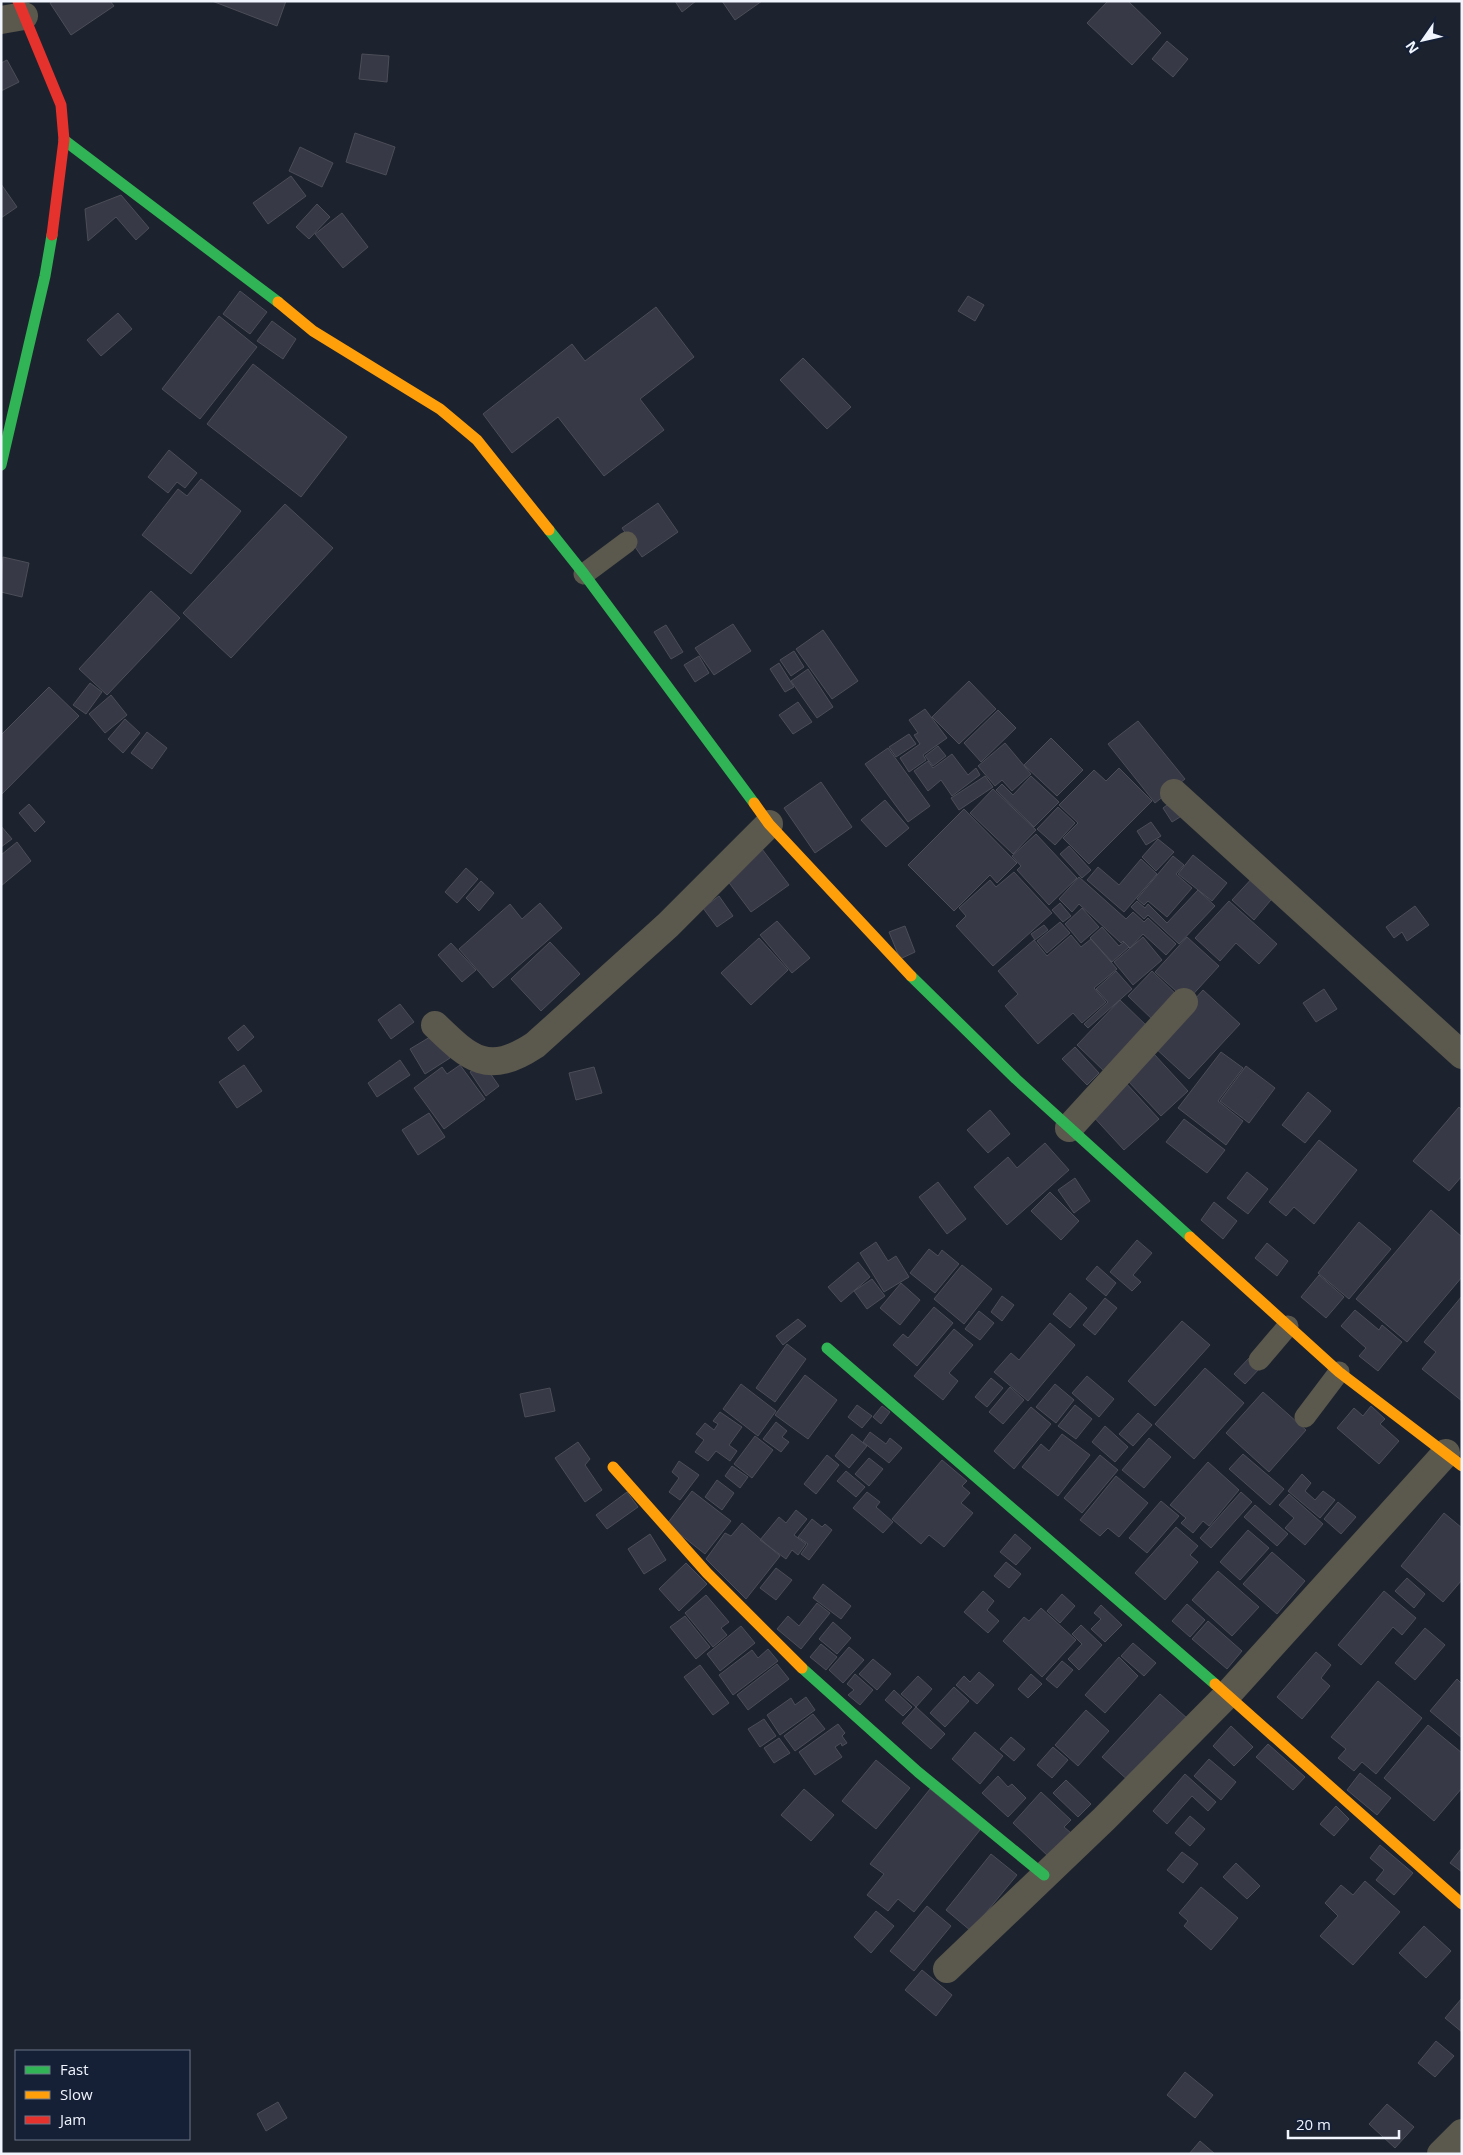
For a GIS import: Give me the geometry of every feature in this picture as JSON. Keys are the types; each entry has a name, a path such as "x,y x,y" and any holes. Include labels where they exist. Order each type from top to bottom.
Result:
{"street":[{"path":"1,2 13,10 61,105 64,140 57,210 45,276 1,465"},
{"path":"64,140 251,280 313,331 440,409 477,440 584,574 768,824 890,956 1016,1079 1339,1372 1454,1460 1227,1696 1104,1819 947,1969"},
{"path":"1174,793 1462,1055"},
{"path":"435,1025 470,1057 484,1062 505,1060 521,1055 535,1045 655,937 768,824"},
{"path":"1070,1128 1184,1002"},
{"path":"827,1348 1227,1696 1462,1904"},
{"path":"613,1466 654,1517 743,1611 879,1738 1044,1875"},
{"path":"1441,2154 1462,2133"}],"lane":[{"path":"584,574 627,542"},
{"path":"1259,1360 1288,1326"},
{"path":"1305,1417 1339,1372"}],"building":[{"path":"53,1 110,1 114,6 71,35 50,3"},
{"path":"212,1 286,1 277,26"},
{"path":"675,1 696,1 682,12"},
{"path":"722,1 762,1 735,20"},
{"path":"1108,1 1128,1 1161,33 1132,65 1087,23"},
{"path":"1167,41 1188,59 1173,77 1152,59"},
{"path":"362,54 389,56 387,82 359,79"},
{"path":"7,60 19,82 1,91 1,63"},
{"path":"355,133 395,147 386,175 346,162"},
{"path":"300,147 333,163 322,187 289,171"},
{"path":"291,176 306,196 268,224 253,203"},
{"path":"1,184 17,207 1,218"},
{"path":"121,195 149,228 136,240 116,217 88,241 85,209"},
{"path":"317,204 330,217 309,239 296,227"},
{"path":"342,213 368,247 343,268 315,234"},
{"path":"240,291 267,312 250,334 223,314"},
{"path":"968,296 984,305 975,321 958,311"},
{"path":"656,307 694,357 640,399 664,430 604,476 558,417 512,453 483,414 572,344 585,361"},
{"path":"118,313 132,329 101,356 87,340"},
{"path":"219,316 257,347 200,419 162,389"},
{"path":"272,321 296,339 283,359 257,341"},
{"path":"803,358 851,407 827,429 780,380"},
{"path":"253,364 347,437 301,497 207,424"},
{"path":"169,450 197,473 185,488 177,482 168,493 148,477"},
{"path":"201,479 241,511 191,574 142,535 178,489 187,496"},
{"path":"658,503 678,532 642,557 622,528"},
{"path":"285,504 333,548 231,658 183,613"},
{"path":"3,557 29,563 22,597 1,592"},
{"path":"151,591 180,618 107,695 79,669"},
{"path":"733,624 751,651 714,675 695,648"},
{"path":"666,625 683,652 671,659 654,632"},
{"path":"823,630 858,681 832,699 796,649"},
{"path":"794,651 804,667 791,676 780,660"},
{"path":"699,656 709,673 695,682 684,665"},
{"path":"779,663 794,687 785,692 770,669"},
{"path":"808,669 833,707 817,718 791,681"},
{"path":"969,681 996,709 959,744 932,717"},
{"path":"90,683 102,692 86,714 73,705"},
{"path":"49,687 79,716 1,795 1,735"},
{"path":"111,695 127,715 105,733 89,714"},
{"path":"798,702 812,722 793,734 779,715"},
{"path":"925,709 947,738 923,755 926,760 909,772 900,758 920,744 914,735 918,733 909,720"},
{"path":"998,710 1016,728 981,762 964,743"},
{"path":"125,719 140,733 123,753 108,739"},
{"path":"1138,721 1185,779 1155,803 1108,744"},
{"path":"147,732 167,748 152,769 131,753"},
{"path":"909,734 916,744 896,757 889,747"},
{"path":"1051,738 1083,770 1057,796 1024,765"},
{"path":"1005,743 1031,774 1012,791 1002,780 995,786 978,766"},
{"path":"938,746 946,756 933,766 925,756"},
{"path":"888,748 930,806 908,822 865,764"},
{"path":"952,754 968,775 976,768 980,775 952,796 941,780 928,791 914,771 928,761 933,768"},
{"path":"1119,768 1152,801 1089,864 1063,838 1078,823 1059,805 1094,770 1106,781"},
{"path":"985,776 993,787 959,810 951,798"},
{"path":"1031,776 1059,802 1034,827 996,790 1002,784 1013,795"},
{"path":"821,782 852,827 815,853 784,808"},
{"path":"993,789 1036,830 1013,854 970,813"},
{"path":"1178,797 1188,812 1172,822 1163,808"},
{"path":"885,800 909,828 886,847 861,820"},
{"path":"29,804 45,822 35,832 19,813"},
{"path":"1058,807 1075,823 1055,845 1037,829"},
{"path":"964,809 1017,863 997,883 990,875 954,911 908,865"},
{"path":"1151,822 1161,836 1146,845 1137,831"},
{"path":"1,826 12,839 1,847"},
{"path":"1036,834 1077,878 1049,905 1017,870 1021,866 1012,856"},
{"path":"1158,839 1174,852 1156,871 1142,857"},
{"path":"17,842 31,861 1,886 1,855"},
{"path":"1069,846 1091,870 1082,878 1060,854"},
{"path":"762,849 789,885 751,912 724,876"},
{"path":"1193,855 1227,883 1212,901 1178,874"},
{"path":"1173,856 1184,865 1176,874 1192,888 1167,917 1148,901 1144,905 1137,899"},
{"path":"1141,859 1157,874 1124,912 1087,880 1098,867 1119,885"},
{"path":"466,868 478,879 457,903 445,892"},
{"path":"1014,872 1052,913 993,966 956,926 966,916 959,908 990,880 996,887"},
{"path":"1255,875 1276,894 1254,920 1232,900"},
{"path":"1079,877 1126,919 1133,912 1144,922 1148,918 1176,944 1166,955 1143,934 1130,948 1123,941 1121,943 1079,904 1072,912 1059,899"},
{"path":"481,881 494,893 479,911 466,898"},
{"path":"1198,890 1215,906 1179,944 1148,915 1144,919 1131,907 1137,901 1145,908 1148,904 1167,923"},
{"path":"719,896 733,916 717,927 703,908"},
{"path":"1229,901 1277,944 1259,964 1236,943 1220,961 1195,938"},
{"path":"540,903 562,928 493,988 459,949 510,904 522,919"},
{"path":"1060,903 1071,916 1063,922 1052,910"},
{"path":"1415,906 1429,925 1407,941 1402,932 1394,938 1386,927"},
{"path":"1082,908 1099,927 1081,943 1065,924"},
{"path":"777,921 810,958 792,973 760,935"},
{"path":"1060,922 1070,933 1047,953 1037,941"},
{"path":"1044,925 1048,930 1035,940 1031,934"},
{"path":"905,926 915,952 900,959 889,932"},
{"path":"1102,927 1119,946 1124,942 1129,947 1112,962 1090,938"},
{"path":"1071,935 1081,947 1091,939 1117,969 1094,988 1106,1002 1082,1023 1073,1013 1038,1044 1005,1006 1018,994 998,971 1034,940 1047,956"},
{"path":"1143,937 1162,960 1133,985 1114,962"},
{"path":"1187,937 1219,966 1187,1001 1155,972"},
{"path":"759,938 788,970 751,1005 721,973"},
{"path":"550,942 580,974 541,1011 511,979"},
{"path":"451,943 476,970 462,982 438,955"},
{"path":"1116,971 1132,989 1088,1028 1084,1024 1108,1002 1096,989"},
{"path":"1152,971 1179,997 1155,1022 1128,996"},
{"path":"1324,989 1337,1009 1316,1022 1303,1003"},
{"path":"1203,990 1240,1024 1189,1079 1153,1046"},
{"path":"1120,1000 1149,1028 1106,1073 1077,1045"},
{"path":"400,1004 414,1022 391,1039 378,1020"},
{"path":"244,1025 254,1037 238,1051 228,1038"},
{"path":"435,1034 450,1058 425,1074 410,1049"},
{"path":"1075,1047 1099,1073 1087,1085 1062,1059"},
{"path":"1221,1052 1243,1068 1218,1101 1243,1121 1226,1145 1178,1108"},
{"path":"1154,1054 1188,1091 1161,1116 1127,1080"},
{"path":"400,1060 410,1075 377,1097 368,1083"},
{"path":"483,1063 499,1086 486,1096 470,1072"},
{"path":"244,1065 262,1091 237,1108 219,1082"},
{"path":"460,1065 485,1099 444,1129 414,1088 442,1067 447,1074"},
{"path":"1246,1066 1275,1088 1249,1123 1220,1101"},
{"path":"594,1067 602,1093 576,1100 569,1073"},
{"path":"1124,1081 1159,1119 1124,1150 1090,1113"},
{"path":"1308,1092 1331,1111 1305,1143 1282,1125"},
{"path":"1459,1107 1462,1110 1462,1176 1449,1191 1413,1161"},
{"path":"990,1110 1010,1134 988,1153 967,1130"},
{"path":"429,1113 445,1137 418,1155 402,1130"},
{"path":"1184,1119 1225,1150 1207,1173 1166,1142"},
{"path":"1319,1140 1357,1170 1314,1224 1294,1207 1286,1216 1269,1202"},
{"path":"1045,1143 1069,1170 1007,1225 974,1187 1008,1157 1017,1168"},
{"path":"1247,1172 1268,1189 1248,1214 1227,1198"},
{"path":"1075,1178 1090,1201 1074,1213 1058,1190"},
{"path":"938,1182 966,1219 947,1234 919,1197"},
{"path":"1050,1192 1079,1221 1061,1240 1031,1211"},
{"path":"1214,1202 1237,1221 1223,1239 1201,1220"},
{"path":"1431,1210 1462,1237 1462,1277 1407,1342 1356,1299"},
{"path":"1359,1222 1391,1249 1349,1299 1318,1273"},
{"path":"1137,1240 1152,1253 1133,1275 1141,1282 1132,1291 1110,1272"},
{"path":"876,1242 888,1261 896,1256 909,1277 884,1292 860,1253"},
{"path":"1267,1243 1288,1261 1277,1276 1255,1258"},
{"path":"929,1249 938,1256 942,1250 959,1264 935,1293 910,1273"},
{"path":"858,1262 870,1277 841,1302 828,1287"},
{"path":"962,1265 992,1289 964,1324 934,1299"},
{"path":"1097,1266 1116,1283 1106,1296 1086,1279"},
{"path":"1319,1275 1344,1297 1326,1318 1301,1297"},
{"path":"872,1279 885,1296 867,1309 854,1291"},
{"path":"901,1283 920,1300 900,1325 880,1308"},
{"path":"1070,1293 1087,1308 1070,1328 1053,1314"},
{"path":"1002,1296 1014,1305 1002,1321 991,1312"},
{"path":"1462,1296 1462,1401 1422,1369 1436,1352 1424,1342"},
{"path":"1105,1298 1117,1308 1095,1335 1083,1325"},
{"path":"934,1307 953,1323 917,1366 893,1345 903,1334 908,1338"},
{"path":"1355,1310 1379,1330 1382,1325 1402,1342 1378,1371 1359,1356 1366,1348 1341,1326"},
{"path":"979,1311 994,1323 980,1340 965,1329"},
{"path":"798,1319 806,1326 783,1345 776,1336"},
{"path":"1182,1321 1210,1345 1155,1406 1128,1381"},
{"path":"1050,1323 1075,1345 1028,1401 994,1372 1011,1353 1019,1360"},
{"path":"954,1329 973,1345 949,1373 958,1381 943,1400 914,1376"},
{"path":"787,1344 806,1359 775,1402 756,1388"},
{"path":"1249,1358 1260,1368 1245,1384 1234,1374"},
{"path":"1205,1368 1244,1403 1194,1459 1155,1424"},
{"path":"805,1375 837,1400 808,1439 775,1415"},
{"path":"1087,1376 1114,1399 1099,1417 1072,1393"},
{"path":"991,1378 1003,1388 987,1407 975,1397"},
{"path":"741,1384 776,1411 758,1436 723,1409"},
{"path":"1055,1384 1074,1400 1056,1423 1036,1407"},
{"path":"1010,1387 1024,1400 1003,1424 989,1412"},
{"path":"550,1388 555,1411 525,1417 520,1394"},
{"path":"1263,1392 1306,1430 1269,1472 1226,1433"},
{"path":"857,1405 872,1416 862,1428 848,1417"},
{"path":"1075,1405 1092,1419 1076,1439 1058,1426"},
{"path":"882,1406 890,1412 881,1424 873,1417"},
{"path":"1371,1406 1385,1419 1380,1424 1399,1441 1379,1464 1337,1428 1354,1408 1363,1416"},
{"path":"1031,1407 1051,1424 1014,1469 994,1451"},
{"path":"720,1412 742,1427 729,1445 737,1451 730,1461 716,1451 708,1461 695,1452 704,1440 696,1434 705,1423 714,1430 718,1424 713,1421"},
{"path":"1138,1413 1152,1425 1133,1446 1119,1434"},
{"path":"776,1422 787,1431 782,1437 789,1442 781,1452 763,1439"},
{"path":"1105,1426 1128,1447 1115,1462 1092,1442"},
{"path":"870,1432 886,1444 890,1438 902,1448 889,1463 863,1442"},
{"path":"852,1434 867,1446 849,1468 835,1456"},
{"path":"1062,1434 1090,1455 1058,1496 1022,1467 1041,1444 1049,1451"},
{"path":"755,1436 773,1450 752,1478 734,1464"},
{"path":"1149,1438 1171,1457 1144,1488 1122,1470"},
{"path":"578,1442 590,1459 585,1465 602,1490 585,1502 555,1458"},
{"path":"1243,1454 1284,1489 1270,1505 1229,1469"},
{"path":"827,1455 839,1465 816,1494 804,1484"},
{"path":"1100,1455 1118,1470 1082,1513 1064,1498"},
{"path":"869,1458 883,1469 869,1486 855,1474"},
{"path":"942,1460 967,1481 962,1486 970,1493 961,1503 973,1513 944,1547 929,1535 921,1544 892,1519"},
{"path":"679,1461 699,1475 680,1500 669,1492 679,1478 672,1472"},
{"path":"1208,1462 1239,1490 1209,1526 1203,1521 1193,1533 1181,1523 1186,1518 1170,1505"},
{"path":"732,1466 748,1477 740,1488 725,1476"},
{"path":"846,1471 865,1487 856,1497 837,1481"},
{"path":"1302,1474 1311,1483 1305,1491 1315,1500 1323,1491 1335,1500 1320,1518 1288,1491"},
{"path":"1116,1476 1148,1503 1119,1537 1108,1528 1100,1536 1080,1520"},
{"path":"717,1480 734,1493 722,1510 705,1497"},
{"path":"692,1491 731,1521 705,1554 667,1524"},
{"path":"627,1492 638,1507 607,1529 596,1515"},
{"path":"867,1492 880,1502 876,1507 893,1522 883,1533 853,1508"},
{"path":"1241,1492 1252,1502 1211,1548 1200,1538"},
{"path":"1289,1494 1323,1524 1305,1545 1285,1528 1294,1518 1279,1505"},
{"path":"1161,1501 1179,1516 1147,1553 1129,1538"},
{"path":"1338,1502 1356,1517 1341,1534 1324,1519"},
{"path":"1255,1505 1288,1534 1277,1546 1244,1517"},
{"path":"796,1510 807,1519 794,1535 806,1544 798,1555 792,1550 786,1559 760,1540 779,1517 786,1523"},
{"path":"1444,1513 1462,1528 1462,1580 1443,1602 1401,1566"},
{"path":"812,1519 822,1527 825,1524 832,1530 809,1560 801,1554 808,1544 798,1537"},
{"path":"742,1523 780,1556 746,1599 706,1559 725,1533 731,1536"},
{"path":"1176,1527 1198,1546 1190,1555 1198,1562 1165,1600 1135,1573"},
{"path":"1248,1530 1269,1548 1240,1580 1220,1562"},
{"path":"650,1534 666,1560 644,1574 628,1549"},
{"path":"1015,1534 1031,1548 1016,1565 1000,1552"},
{"path":"1272,1552 1305,1581 1277,1614 1243,1584"},
{"path":"1006,1562 1021,1574 1009,1588 994,1576"},
{"path":"686,1563 707,1584 679,1611 659,1589"},
{"path":"776,1568 792,1580 776,1600 760,1588"},
{"path":"1218,1571 1259,1607 1232,1636 1192,1600"},
{"path":"1407,1578 1425,1594 1414,1608 1395,1591"},
{"path":"823,1584 851,1606 841,1619 813,1598"},
{"path":"983,1591 994,1601 987,1610 999,1621 988,1633 964,1612"},
{"path":"1384,1591 1416,1618 1402,1635 1393,1627 1361,1665 1338,1645"},
{"path":"1062,1594 1075,1606 1060,1623 1047,1611"},
{"path":"706,1595 729,1622 721,1628 727,1635 713,1647 685,1613"},
{"path":"817,1603 830,1613 801,1649 777,1629 788,1616 799,1626"},
{"path":"1187,1604 1205,1620 1190,1637 1172,1621"},
{"path":"1101,1605 1122,1625 1105,1642 1091,1629 1101,1619 1094,1613"},
{"path":"1041,1608 1076,1640 1042,1677 1003,1641 1024,1617 1029,1621"},
{"path":"685,1616 710,1647 696,1659 670,1627"},
{"path":"1208,1621 1242,1651 1227,1669 1192,1639"},
{"path":"833,1622 851,1638 837,1654 819,1639"},
{"path":"1081,1625 1102,1645 1079,1670 1068,1659 1082,1644 1072,1634"},
{"path":"741,1626 755,1643 720,1671 707,1654"},
{"path":"1425,1628 1445,1645 1415,1680 1395,1663"},
{"path":"1133,1643 1156,1663 1144,1676 1121,1656"},
{"path":"821,1644 837,1657 826,1670 810,1657"},
{"path":"849,1647 864,1660 843,1683 829,1670"},
{"path":"768,1649 778,1661 733,1695 719,1675 752,1650 758,1658"},
{"path":"1316,1652 1331,1665 1321,1678 1330,1686 1302,1719 1277,1697"},
{"path":"1119,1657 1138,1676 1105,1713 1085,1695"},
{"path":"873,1659 891,1674 877,1690 859,1674"},
{"path":"1062,1661 1073,1670 1057,1688 1046,1679"},
{"path":"777,1664 789,1679 748,1710 737,1695"},
{"path":"700,1665 729,1703 713,1715 684,1677"},
{"path":"979,1672 994,1685 977,1704 956,1685 964,1676 970,1682"},
{"path":"855,1674 873,1690 860,1705 848,1695 854,1690 847,1684"},
{"path":"1031,1674 1042,1684 1028,1698 1018,1689"},
{"path":"918,1676 932,1689 916,1707 901,1694"},
{"path":"1457,1679 1462,1684 1462,1738 1430,1711"},
{"path":"1378,1681 1422,1718 1376,1774 1362,1762 1354,1771 1338,1758 1346,1749 1331,1737"},
{"path":"954,1687 969,1701 945,1727 930,1713"},
{"path":"894,1690 912,1707 903,1716 885,1700"},
{"path":"1160,1694 1188,1719 1130,1782 1102,1757"},
{"path":"806,1697 815,1710 780,1735 767,1715 791,1698 795,1705"},
{"path":"916,1707 945,1734 931,1749 902,1723"},
{"path":"1086,1710 1109,1731 1078,1766 1055,1745"},
{"path":"813,1714 825,1729 795,1751 784,1736"},
{"path":"764,1719 776,1736 760,1747 748,1729"},
{"path":"838,1724 845,1733 842,1736 847,1743 842,1746 841,1743 835,1747 842,1757 815,1775 799,1752"},
{"path":"1428,1725 1462,1753 1462,1788 1434,1821 1384,1778"},
{"path":"1231,1726 1253,1747 1234,1766 1213,1746"},
{"path":"975,1732 1003,1756 980,1784 952,1759"},
{"path":"1011,1737 1025,1749 1014,1761 1000,1749"},
{"path":"779,1738 790,1753 774,1763 764,1748"},
{"path":"1268,1744 1305,1777 1293,1790 1256,1757"},
{"path":"1053,1747 1068,1760 1052,1778 1037,1765"},
{"path":"1209,1759 1236,1782 1221,1800 1194,1776"},
{"path":"876,1760 910,1788 876,1829 842,1801"},
{"path":"1360,1773 1391,1798 1377,1815 1347,1790"},
{"path":"1185,1774 1216,1802 1208,1811 1192,1796 1167,1824 1153,1811"},
{"path":"998,1776 1008,1787 1012,1784 1026,1798 1008,1817 982,1793"},
{"path":"1066,1780 1091,1804 1078,1817 1053,1793"},
{"path":"804,1789 834,1815 811,1841 781,1815"},
{"path":"930,1789 980,1830 914,1912 898,1899 888,1911 867,1895 884,1874 870,1864"},
{"path":"1041,1792 1071,1820 1064,1827 1071,1833 1049,1857 1013,1823"},
{"path":"1336,1806 1349,1819 1334,1836 1320,1824"},
{"path":"1190,1816 1205,1829 1190,1846 1175,1833"},
{"path":"1380,1845 1413,1873 1394,1895 1376,1880 1384,1870 1370,1858"},
{"path":"1462,1850 1462,1872 1450,1863"},
{"path":"1182,1852 1198,1864 1183,1883 1167,1870"},
{"path":"991,1854 1017,1875 971,1931 946,1910"},
{"path":"1236,1863 1260,1886 1247,1899 1223,1877"},
{"path":"1365,1881 1400,1912 1353,1965 1320,1936 1338,1916 1325,1903 1341,1885 1353,1895"},
{"path":"1201,1887 1238,1918 1211,1950 1184,1926 1188,1921 1179,1913"},
{"path":"927,1906 951,1926 914,1971 890,1951"},
{"path":"876,1911 894,1926 871,1953 854,1937"},
{"path":"1424,1926 1451,1951 1426,1978 1399,1953"},
{"path":"922,1970 952,1995 936,2016 905,1990"},
{"path":"1462,1998 1462,2032 1445,2018"},
{"path":"1436,2041 1454,2056 1435,2077 1418,2063"},
{"path":"1185,2072 1213,2095 1195,2118 1167,2095"},
{"path":"278,2102 287,2118 266,2131 257,2114"},
{"path":"1387,2104 1414,2127 1395,2148 1369,2124"},
{"path":"1200,2141 1215,2154 1189,2154"}],"traffic: fast":[{"path":"64,140 278,302"},
{"path":"1,465 45,276 52,235"},
{"path":"549,530 584,574 754,803"},
{"path":"911,976 1016,1079 1190,1237"},
{"path":"827,1348 1215,1684"},
{"path":"802,1668 918,1772 1044,1875"}],"traffic: slow":[{"path":"278,302 313,331 440,409 477,440 549,530"},
{"path":"754,803 769,824 911,976"},
{"path":"1190,1237 1339,1372 1462,1466"},
{"path":"613,1467 707,1573 802,1668"},
{"path":"1215,1684 1462,1904"}],"traffic: jam":[{"path":"18,1 61,105 64,140 52,235"}]}
